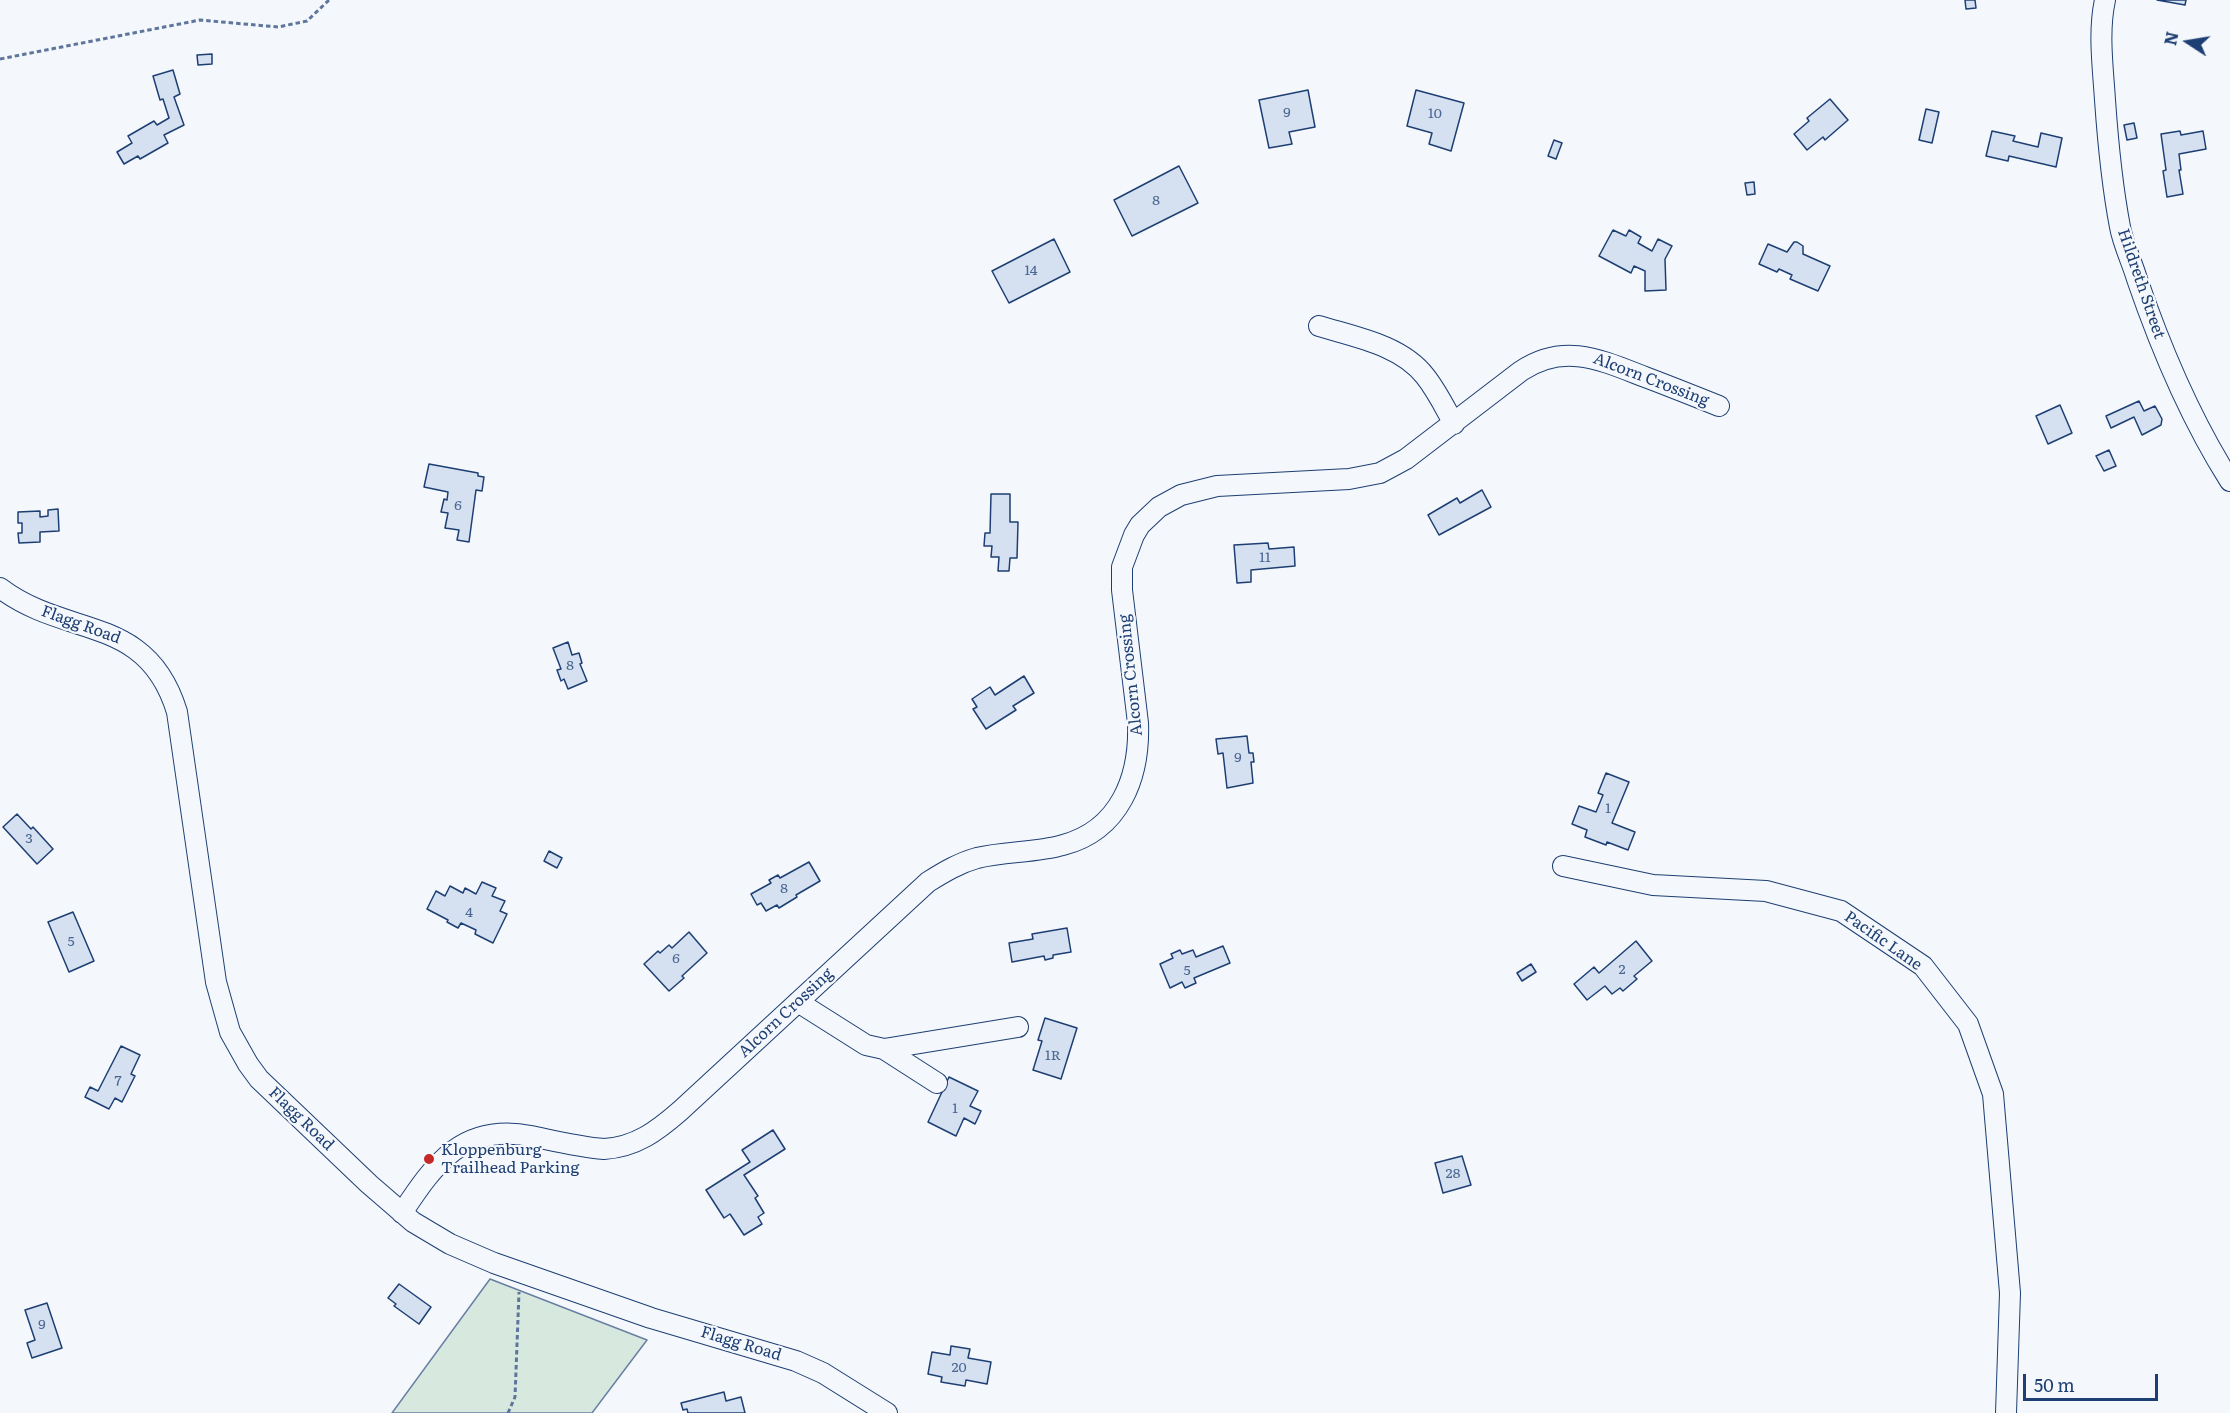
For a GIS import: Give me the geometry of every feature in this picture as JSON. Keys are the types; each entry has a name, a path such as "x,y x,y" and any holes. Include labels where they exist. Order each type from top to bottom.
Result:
{"street":[{"name":"Hildreth Street","path":"2105,0 2102,46 2110,163 2120,229 2161,344 2187,404 2198,429 2230,481"},
{"path":"1319,326 1374,342 1414,364 1433,388 1454,424"},
{"name":"Alcorn Crossing","path":"402,1213 425,1178 440,1161 455,1149 473,1140 492,1135 510,1134 604,1149 617,1148 642,1140 680,1111 928,882 944,872 977,858 1056,847 1073,842 1098,827 1120,804 1134,775 1139,744 1138,723 1122,590 1122,567 1140,525 1159,507 1180,495 1217,486 1372,476 1393,467 1454,424 1532,363 1548,357 1585,356 1719,406"},
{"name":"Flagg Road","path":"0,588 35,609 119,637 145,655 162,675 174,699 180,725 213,966 225,1018 233,1038 259,1078 369,1184 427,1232 460,1249 651,1318 796,1361 824,1373 887,1413"},
{"name":"Pacific Lane","path":"1563,866 1653,885 1766,891 1841,911 1923,966 1968,1024 1993,1094 2010,1293 2006,1413"},
{"path":"798,1002 866,1045 884,1048 1018,1027"},
{"path":"884,1048 937,1083"}],"path":[{"path":"0,59 200,20 278,27 307,21 329,0"},
{"path":"508,1413 515,1397 520,1272"}],"shaded area":[{"path":"490,1279 647,1340 592,1413 392,1413"}],"building":[{"path":"1965,0 1975,0 1976,8 1966,9"},
{"path":"2157,0 2186,0 2185,5"},
{"path":"212,54 212,64 198,65 197,55"},
{"path":"173,70 180,94 174,97 184,125 164,135 168,143 140,159 138,156 124,164 117,152 132,143 128,136 154,121 157,125 169,118 163,99 160,100 153,76"},
{"path":"1308,90 1315,127 1289,132 1292,144 1269,148 1259,100"},
{"path":"1416,90 1464,103 1451,151 1429,144 1432,133 1407,126"},
{"path":"1830,99 1848,120 1825,140 1823,137 1807,150 1794,134 1809,121 1807,118"},
{"path":"1926,109 1939,112 1932,143 1919,140"},
{"path":"2134,123 2137,138 2127,140 2124,125"},
{"path":"1992,131 2015,136 2013,141 2038,147 2041,133 2062,138 2056,167 2009,156 2008,161 1986,156"},
{"path":"2180,131 2181,135 2203,131 2206,149 2179,154 2183,194 2167,197 2161,134"},
{"path":"1554,140 1562,143 1556,159 1548,156"},
{"path":"1179,166 1198,203 1132,236 1114,200"},
{"path":"1754,182 1755,194 1747,195 1745,183"},
{"path":"1613,230 1626,236 1629,230 1641,237 1638,243 1652,251 1658,239 1672,246 1665,259 1666,290 1645,291 1645,271 1634,266 1631,273 1599,256"},
{"path":"1054,239 1070,272 1009,303 992,271"},
{"path":"1794,242 1803,246 1803,254 1830,266 1818,291 1790,279 1792,275 1779,269 1777,272 1759,264 1768,244 1787,252"},
{"path":"2139,401 2144,411 2155,406 2162,419 2161,425 2142,435 2134,417 2111,428 2106,416"},
{"path":"2060,405 2072,433 2048,444 2036,416"},
{"path":"2109,450 2116,466 2104,471 2096,456"},
{"path":"429,464 478,473 478,476 484,477 482,491 476,490 469,542 457,540 459,530 445,528 448,513 441,512 448,492 424,487"},
{"path":"1482,490 1491,507 1439,535 1428,515 1457,498 1460,503"},
{"path":"991,494 1010,494 1010,522 1018,522 1017,558 1010,558 1009,571 998,571 999,557 991,557 992,546 984,546 985,533 990,533"},
{"path":"58,509 59,531 40,532 40,542 19,543 18,533 22,533 22,523 18,523 18,512 40,511 40,517 48,516 48,510"},
{"path":"1268,543 1269,549 1294,547 1295,566 1251,570 1251,582 1237,583 1234,545"},
{"path":"568,642 572,655 579,653 582,663 580,664 587,681 568,689 564,679 561,681 557,670 561,669 553,648"},
{"path":"1024,676 1034,693 1013,706 1016,710 986,729 973,709 977,707 972,699 990,687 995,695"},
{"path":"1247,736 1249,753 1253,753 1254,762 1251,762 1253,783 1227,788 1223,753 1218,754 1216,739"},
{"path":"1606,773 1629,782 1612,823 1635,832 1628,850 1585,837 1587,830 1572,824 1579,806 1596,812 1603,795 1598,793"},
{"path":"17,814 31,829 33,827 53,849 37,864 3,827"},
{"path":"549,851 562,858 557,868 544,861"},
{"path":"809,862 820,881 779,908 777,905 766,911 761,903 757,905 751,894 771,883 769,880 778,875 780,878"},
{"path":"482,882 496,888 492,896 505,901 500,911 507,914 493,943 475,934 476,930 461,923 458,928 427,909 436,891 445,896 450,886 463,893 465,888 476,894"},
{"path":"73,912 94,961 69,972 48,922"},
{"path":"1067,928 1071,952 1053,955 1053,958 1045,960 1044,956 1012,962 1009,943 1033,939 1032,934"},
{"path":"689,932 707,953 669,991 644,964 658,951 660,953 669,945 672,948"},
{"path":"1636,941 1652,961 1634,976 1637,979 1623,991 1620,988 1612,994 1605,986 1587,1000 1574,984 1594,967 1599,973"},
{"path":"1223,946 1230,963 1194,978 1196,983 1185,988 1182,982 1170,988 1160,964 1173,958 1171,954 1180,950 1182,954 1193,950 1196,957"},
{"path":"1531,964 1536,972 1522,981 1517,973"},
{"path":"1045,1018 1077,1028 1061,1079 1033,1070 1042,1041 1038,1040"},
{"path":"121,1046 140,1055 131,1074 135,1076 122,1102 115,1098 109,1109 85,1097 90,1087 98,1091"},
{"path":"949,1077 978,1091 970,1106 981,1111 975,1124 964,1118 956,1136 928,1122"},
{"path":"773,1130 785,1149 744,1175 758,1196 755,1198 764,1213 758,1217 762,1224 744,1235 730,1214 724,1218 706,1190 750,1162 742,1150"},
{"path":"1462,1156 1471,1185 1443,1193 1435,1163"},
{"path":"399,1284 431,1307 419,1324 394,1306 396,1304 388,1298"},
{"path":"47,1303 62,1348 32,1358 27,1343 35,1340 25,1310"},
{"path":"951,1346 970,1349 968,1358 991,1362 987,1384 966,1380 965,1386 941,1382 942,1377 928,1374 932,1352 950,1355"},
{"path":"724,1392 726,1401 741,1397 745,1413 688,1413 687,1409 683,1410 681,1403"}],"place":[{"name":"Kloppenburg Trailhead Parking","path":"429,1159"}]}
